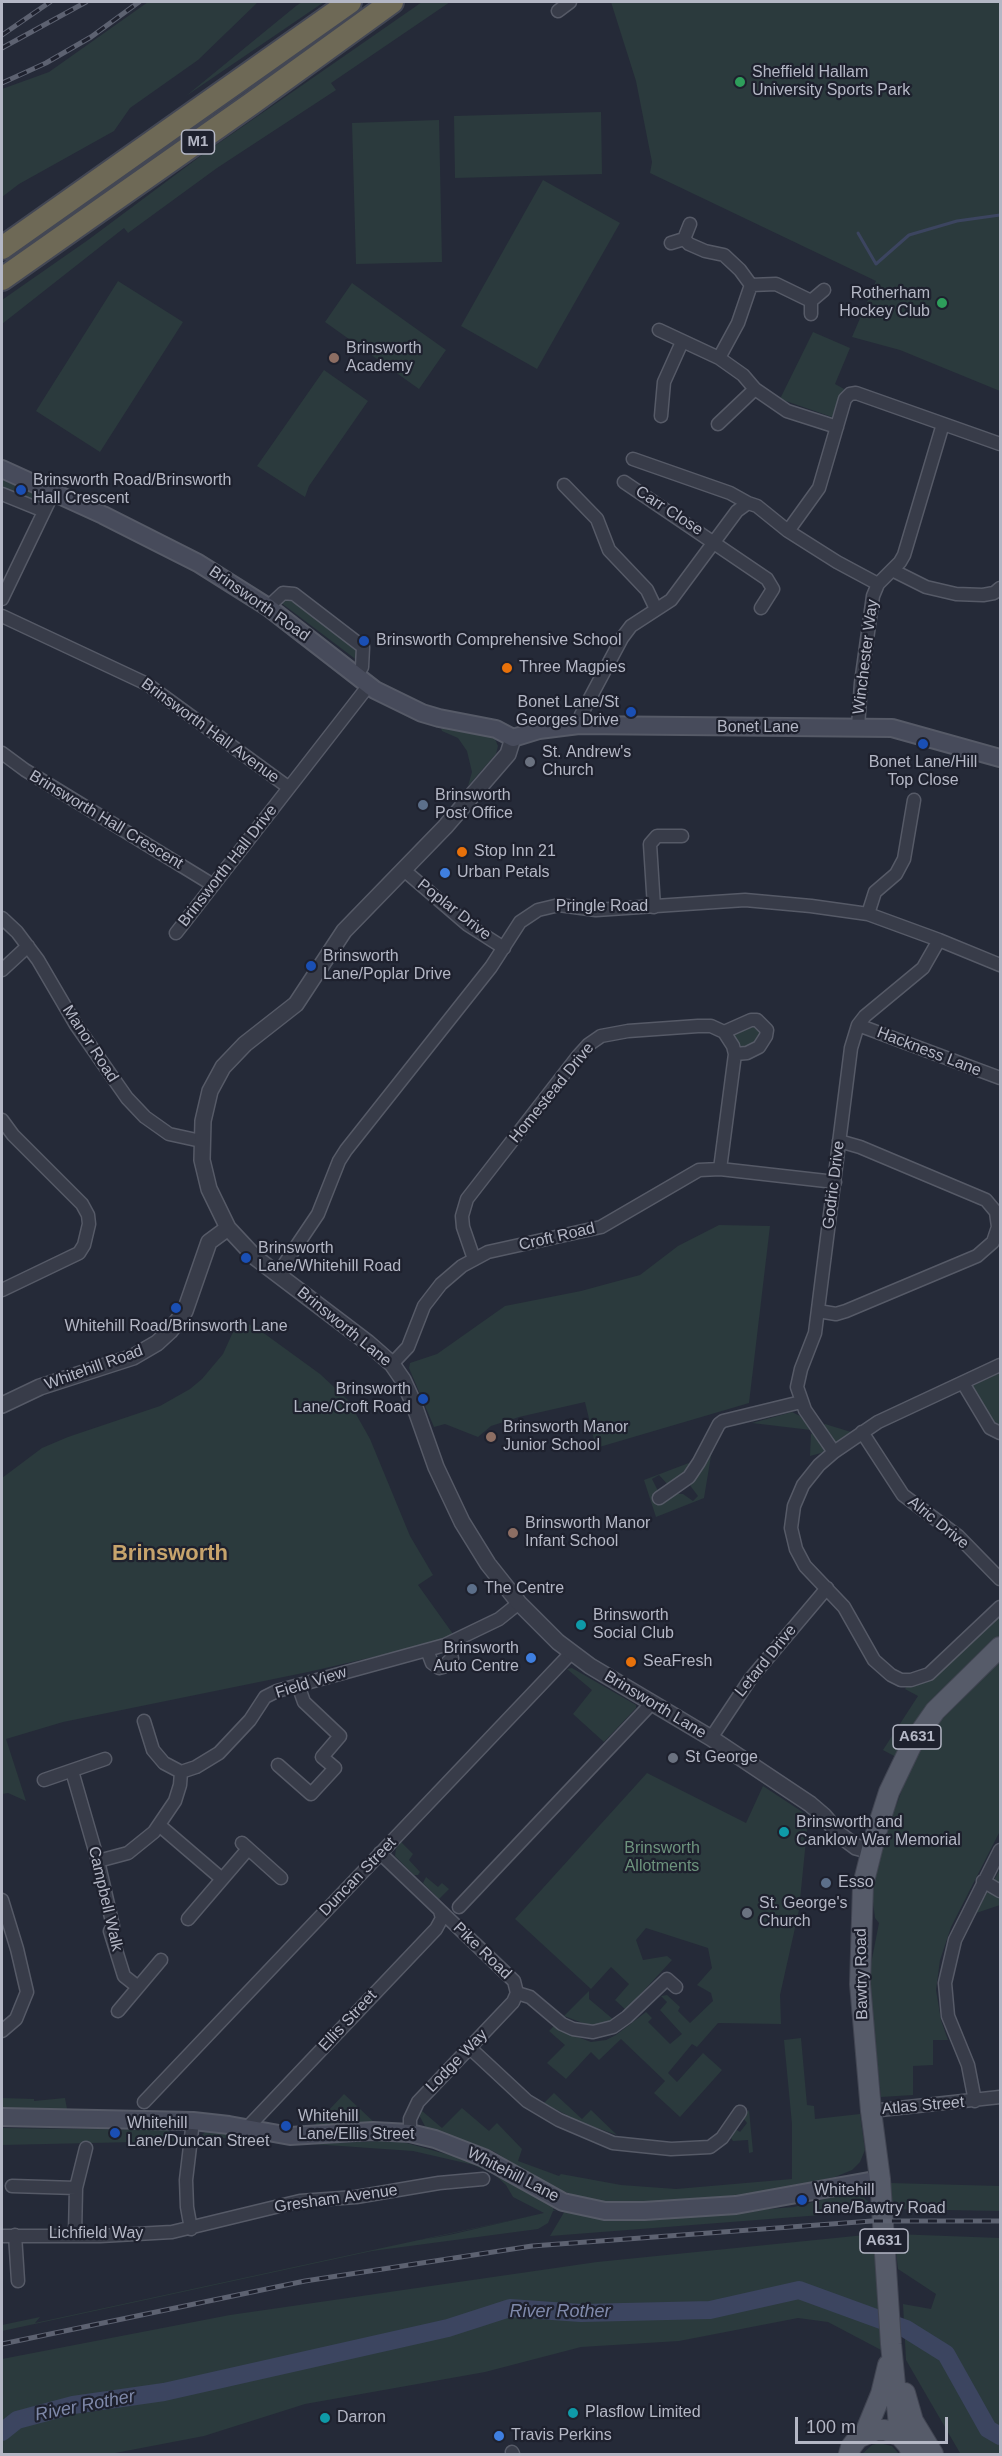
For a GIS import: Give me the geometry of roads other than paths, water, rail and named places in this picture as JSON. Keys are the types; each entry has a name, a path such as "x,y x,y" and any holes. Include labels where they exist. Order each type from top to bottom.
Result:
{"highway":[{"name":"M1","path":"2,248 350,2"},
{"name":"M1","path":"2,279 392,2"}],"main road":[{"name":"Brinsworth Road","path":"2,469 103,515 198,563 268,607 363,680 422,713 496,729 513,738"},
{"name":"Bonet Lane","path":"513,738 539,730 579,725 858,727 906,730 1000,758"},
{"name":"Bawtry Road","path":"900,2436 880,2179 871,2111 860,1984 863,1885 871,1851 896,1776 923,1727 953,1691 1000,1647"},
{"name":"Whitehill Lane","path":"2,2117 193,2121 290,2136 373,2131 410,2133 435,2139 484,2158 563,2202 605,2211 736,2205 880,2179"},
{"name":"Bawtry Road","path":"851,2447 881,2394 891,2340"},
{"path":"891,2340 913,2421 933,2454"},
{"path":"851,2447 885,2430 900,2436 912,2454"}],"street":[{"path":"558,11 570,2"},
{"path":"690,224 677,241 697,249 724,255 740,270 751,285"},
{"path":"751,285 776,284 811,301"},
{"path":"720,358 738,323 751,285"},
{"path":"811,315 811,301 824,290"},
{"path":"659,330 720,358 743,375 755,388 787,411 837,427"},
{"path":"661,416 664,382 681,342"},
{"path":"726,421 755,388"},
{"path":"788,531 819,488 845,399 849,394 856,393 1000,444"},
{"name":"Winchester Way","path":"858,727 869,616 878,584 904,555 943,424"},
{"path":"633,459 758,506 788,531 837,562 878,584"},
{"name":"Carr Close","path":"624,482 758,570 771,583 773,589 762,608"},
{"path":"564,485 597,519 609,550 647,590 657,609"},
{"path":"2,599 53,493"},
{"path":"2,494 44,511"},
{"path":"579,725 622,638 631,626 671,600 737,511 747,503"},
{"path":"892,570 926,587 956,594 983,595 994,593 1000,588"},
{"path":"268,607 283,593 294,594 363,647 363,680"},
{"name":"Brinsworth Hall Avenue","path":"2,616 147,684 288,787"},
{"name":"Brinsworth Hall Drive","path":"176,933 288,787 363,680"},
{"name":"Brinsworth Lane","path":"513,738 508,754 405,871 344,931 296,1004 244,1044 223,1067 215,1080 204,1110 201,1141 207,1184 228,1228 244,1247 392,1364 403,1380 436,1467 462,1522 488,1564 519,1603 572,1652 611,1680 711,1738 810,1804 840,1834 856,1846 871,1851"},
{"name":"Brinsworth Hall Crescent","path":"2,753 25,770 213,885"},
{"path":"868,914 875,892 896,874 904,859 914,800"},
{"path":"654,907 650,844 657,837 682,836"},
{"name":"Poplar Drive","path":"405,871 468,925 504,948"},
{"name":"Pringle Road","path":"277,1275 318,1214 339,1161 346,1150 504,948 520,922 538,910 559,905 596,910 764,901 868,914 1000,965"},
{"name":"Manor Road","path":"2,918 28,946 76,1025 127,1098 145,1117 169,1134 201,1141"},
{"path":"858,1025 871,1011 923,968 939,940"},
{"path":"2,970 28,946"},
{"path":"720,1169 735,1054 724,1032 751,1020 757,1020 766,1030 766,1036 759,1047 747,1053 735,1054"},
{"name":"Hackness Lane","path":"858,1025 1000,1078"},
{"name":"Godric Drive","path":"801,1402 797,1387 798,1378 811,1345 818,1311 851,1048 858,1025"},
{"name":"Homestead Drive","path":"474,1259 463,1227 462,1216 467,1199 588,1045 601,1036 628,1031 711,1026 724,1032"},
{"path":"2,1122 82,1204 89,1224 84,1245 79,1253 2,1290"},
{"path":"818,1311 836,1314 846,1311 977,1256 993,1242 998,1227 996,1212 986,1200 860,1147 839,1141"},
{"name":"Croft Road","path":"392,1364 408,1347 417,1319 432,1293 450,1275 488,1252 601,1227 691,1174 710,1169 835,1182"},
{"name":"Whitehill Road","path":"2,1406 40,1388 134,1357 157,1343 170,1331 185,1311 208,1242 228,1228"},
{"path":"1000,1365 894,1414 862,1432 834,1452 819,1465 803,1485 794,1506 791,1528 796,1549 805,1566 844,1607 874,1660 891,1675 911,1680 929,1674 1000,1607"},
{"path":"963,1383 990,1428 1000,1433"},
{"path":"659,1498 689,1477 718,1424 723,1421 801,1402 834,1452"},
{"name":"Alric Drive","path":"862,1432 903,1495 958,1536 1000,1579"},
{"name":"Letard Drive","path":"711,1738 751,1678 827,1588"},
{"name":"Field View","path":"182,1772 196,1767 219,1753 250,1720 265,1697 277,1691 428,1650 465,1636 499,1619 519,1603"},
{"path":"428,1650 432,1663 439,1668 452,1658"},
{"name":"Duncan Street","path":"144,2102 572,1652"},
{"path":"278,1765 311,1794 335,1768 322,1757 340,1736 304,1702 298,1685"},
{"path":"459,1907 652,1703"},
{"path":"98,1861 128,1853 145,1841 159,1826 175,1801 182,1772 164,1763 153,1750 144,1721"},
{"path":"44,1780 105,1759"},
{"name":"Campbell Walk","path":"72,1771 98,1861 113,1926 110,1931 124,1976 138,1987"},
{"path":"159,1826 222,1879"},
{"path":"188,1918 222,1879 245,1846 281,1878"},
{"path":"975,2102 968,2065 948,2016 945,1983 955,1940 1000,1850"},
{"name":"Pike Road","path":"380,1853 514,1982 517,1993 530,1997 562,2024 582,2032 613,2027 624,2020 667,1979 676,1987"},
{"path":"983,1881 1000,1890"},
{"path":"2,1900 27,1992 16,2019 2,2031"},
{"name":"Ellis Street","path":"247,2128 436,1929 442,1918 440,1911"},
{"path":"118,2011 161,1960"},
{"name":"Lodge Way","path":"410,2133 410,2119 415,2106 513,2002 517,1993"},
{"path":"471,2048 514,2090 533,2105 559,2120 614,2143 672,2149 710,2147 722,2138 740,2112"},
{"name":"Atlas Street","path":"871,2111 975,2102 1000,2097"},
{"path":"191,2229 186,2180 193,2121"},
{"path":"75,2235 76,2188 86,2148"},
{"name":"Gresham Avenue","path":"191,2229 291,2203 356,2197 439,2183 483,2179"},
{"path":"12,2186 76,2188"},
{"name":"Lichfield Way","path":"2,2236 148,2234 191,2229"},
{"path":"15,2235 18,2281"}],"waterway":[{"path":"858,233 876,264 909,235 957,221 1000,215"},
{"name":"River Rother","path":"2,2432 17,2420 73,2405 164,2392 448,2328 510,2308 581,2313 710,2310 799,2290 906,2329 946,2354 988,2429 1000,2436"}],"railway":[{"path":"2,35 50,2"},
{"path":"2,48 86,2"},
{"path":"2,83 46,63 91,37 139,2"},
{"path":"2,2344 305,2281 532,2246 872,2221 1000,2221"}],"place":[{"name":"Sheffield Hallam University Sports Park","path":"740,82"},
{"name":"Rotherham Hockey Club","path":"942,303"},
{"name":"Brinsworth Academy","path":"334,358"},
{"name":"Brinsworth Road/Brinsworth Hall Crescent","path":"21,490"},
{"name":"Brinsworth Comprehensive School","path":"364,641"},
{"name":"Three Magpies","path":"507,668"},
{"name":"Bonet Lane/St Georges Drive","path":"631,712"},
{"name":"Bonet Lane/Hill Top Close","path":"923,744"},
{"name":"St. Andrew's Church","path":"530,762"},
{"name":"Brinsworth Post Office","path":"423,805"},
{"name":"Stop Inn 21","path":"462,852"},
{"name":"Urban Petals","path":"445,873"},
{"name":"Brinsworth Lane/Poplar Drive","path":"311,966"},
{"name":"Brinsworth Lane/Whitehill Road","path":"246,1258"},
{"name":"Whitehill Road/Brinsworth Lane","path":"176,1308"},
{"name":"Brinsworth Lane/Croft Road","path":"423,1399"},
{"name":"Brinsworth Manor Junior School","path":"491,1437"},
{"name":"Brinsworth Manor Infant School","path":"513,1533"},
{"name":"The Centre","path":"472,1589"},
{"name":"Brinsworth Social Club","path":"581,1625"},
{"name":"Brinsworth Auto Centre","path":"531,1658"},
{"name":"SeaFresh","path":"631,1662"},
{"name":"St George","path":"673,1758"},
{"name":"Brinsworth and Canklow War Memorial","path":"784,1832"},
{"name":"Esso","path":"826,1883"},
{"name":"St. George's Church","path":"747,1913"},
{"name":"Whitehill Lane/Ellis Street","path":"286,2126"},
{"name":"Whitehill Lane/Duncan Street","path":"115,2133"},
{"name":"Whitehill Lane/Bawtry Road","path":"802,2200"},
{"name":"Plasflow Limited","path":"573,2413"},
{"name":"Darron","path":"325,2418"},
{"name":"Travis Perkins","path":"499,2436"}],"district":[{"name":"Brinsworth","path":"170,1554"}],"park label":[{"name":"Brinsworth Allotments","path":"662,1858"}]}
